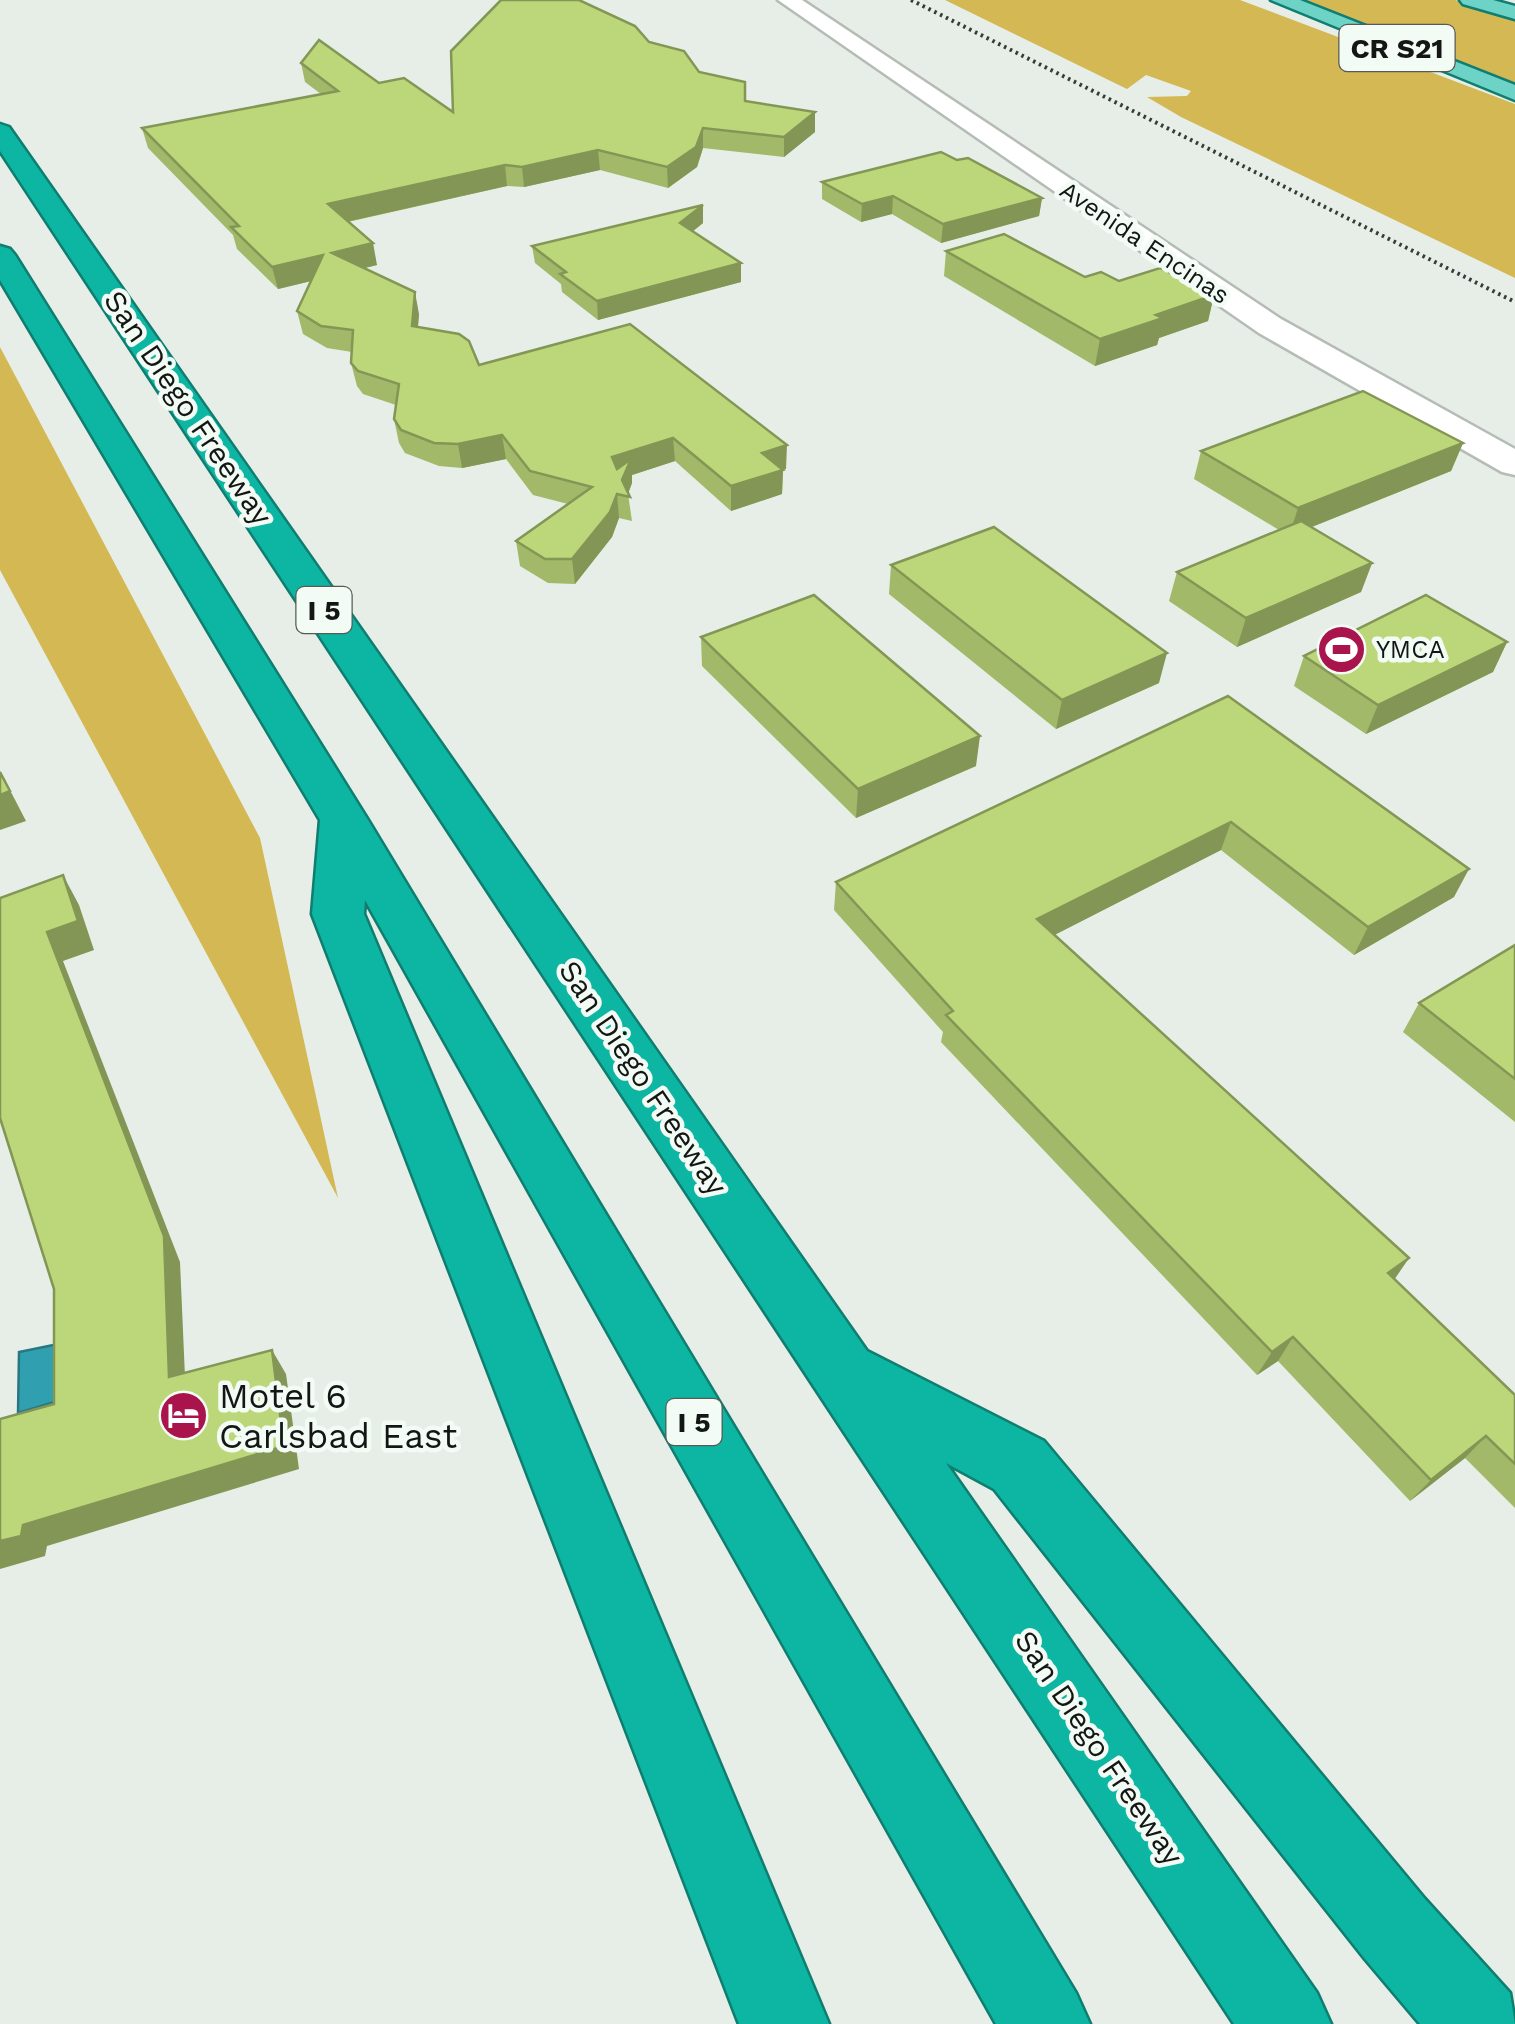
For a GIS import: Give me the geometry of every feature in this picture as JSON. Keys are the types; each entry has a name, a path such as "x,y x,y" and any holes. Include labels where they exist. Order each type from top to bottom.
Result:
{"highway":[{"name":"San Diego Freeway","path":"0,132 1286,2024"},
{"name":"I 5","path":"0,255 344,820 1045,2024"},
{"path":"344,820 338,914 784,2024"},
{"path":"843,1372 1019,1465 1395,1929 1479,2024"}],"main road":[{"name":"CR S21","path":"1281,0 1515,93"},
{"name":"CR S21","path":"1470,0 1515,13"}],"street":[{"name":"Avenida Encinas","path":"788,0 1270,326 1515,464"}],"shaded area":[{"path":"945,0 1240,0 1515,104 1515,278 1147,97 1187,96 1191,91 1146,75 1127,89"},
{"path":"1298,0 1455,0 1515,18 1515,87"},
{"path":"0,347 260,838 338,1198 0,570"}],"water":[{"path":"58,1344 58,1401 18,1413 19,1352"}],"building":[{"path":"501,0 579,0 635,26 649,42 684,51 699,72 745,82 745,101 815,112 784,137 703,128 696,147 667,167 598,150 522,167 505,165 328,204 373,243 332,253 415,292 412,326 459,334 469,341 479,365 630,324 787,445 762,453 783,470 731,486 673,438 612,457 617,469 631,459 622,480 630,497 617,494 610,512 572,559 545,559 516,541 592,487 530,471 502,435 458,444 434,443 401,430 394,419 399,384 358,371 351,363 353,330 321,326 297,311 323,255 272,267 231,227 239,226 142,128 338,91 301,63 319,40 379,83 404,78 453,112 451,51"},
{"path":"941,152 957,160 968,158 1042,198 943,224 893,196 862,204 822,182"},
{"path":"703,205 680,223 741,263 597,301 560,274 566,272 532,246"},
{"path":"1004,234 1085,277 1101,272 1119,281 1160,268 1214,295 1156,315 1163,318 1100,339 946,251"},
{"path":"1363,391 1463,443 1298,508 1201,451"},
{"path":"1301,521 1372,563 1246,618 1177,572"},
{"path":"994,527 1167,653 1062,700 891,565"},
{"path":"814,595 980,736 858,789 701,637"},
{"path":"1426,595 1507,642 1378,705 1304,656"},
{"path":"1228,696 1469,869 1368,927 1231,822 1037,919 1409,1258 1388,1273 1515,1395 1515,1464 1486,1436 1431,1480 1293,1337 1272,1352 946,1015 953,1011 836,882"},
{"path":"0,772 10,791 0,795"},
{"path":"63,875 78,921 47,932 164,1236 169,1377 272,1350 284,1446 23,1525 21,1536 0,1541 0,1419 54,1404 54,1289 0,1118 0,898"},
{"path":"1515,945 1515,1079 1419,1003"}],"railway":[{"path":"911,0 1515,302"}],"place":[{"name":"YMCA","path":"1341,649"},
{"name":"Motel 6 Carlsbad East","path":"184,1416"}]}
